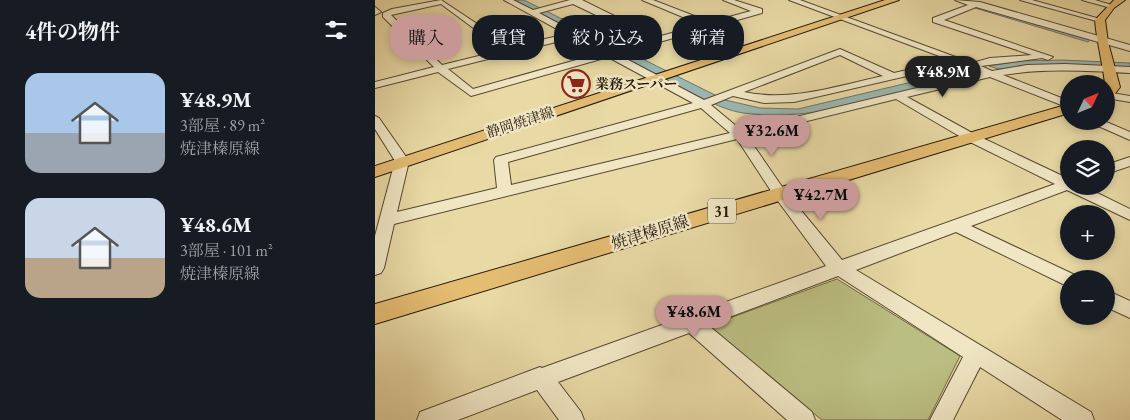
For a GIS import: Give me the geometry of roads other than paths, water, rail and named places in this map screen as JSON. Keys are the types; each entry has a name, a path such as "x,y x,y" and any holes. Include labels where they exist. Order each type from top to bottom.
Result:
{"main road":[{"name":"静岡焼津線","path":"375,172 402,161 894,0"},
{"path":"1110,75 1101,20 1116,3"},
{"name":"焼津榛原線","path":"375,314 1060,110"}],"street":[{"path":"508,0 554,24"},
{"path":"647,0 685,15"},
{"path":"727,0 759,11 744,15"},
{"path":"739,4 750,0"},
{"path":"793,0 959,61 1060,105"},
{"path":"959,0 1106,55 1130,70"},
{"path":"987,0 936,20 1048,57"},
{"path":"1024,0 1101,20"},
{"path":"1086,0 1116,3"},
{"path":"533,12 576,1 604,15"},
{"path":"472,23 442,2 419,5 386,15 441,68 471,93 585,60"},
{"path":"387,220 741,136 898,96 989,75 1106,55 1130,48"},
{"path":"505,192 501,160 705,103 840,52 894,76"},
{"path":"970,66 997,60 1106,55"},
{"path":"375,85 474,60"},
{"path":"625,60 660,76 705,103 741,136 780,194 837,268 1083,420"},
{"path":"732,93 764,100 794,99 959,61"},
{"path":"898,96 970,137 1060,181"},
{"path":"1115,96 1130,99"},
{"path":"375,120 402,161 375,268"},
{"path":"1115,123 1130,129"},
{"path":"1115,130 1130,136"},
{"path":"1115,167 1130,161"},
{"path":"427,420 1060,187"},
{"path":"1089,195 1130,215"},
{"path":"955,225 1060,276"},
{"path":"1115,302 1130,310"},
{"path":"690,322 804,420"},
{"path":"941,420 976,353"},
{"path":"540,378 573,420"}],"water":[{"path":"515,0 524,0 554,15 554,21"},
{"path":"978,7 1090,40 1088,42 975,8"},
{"path":"628,60 645,60 725,100 760,108 798,109 958,71 967,75 950,81 830,110 787,115 736,112 689,92"},
{"path":"1062,60 1130,63 1130,67 1031,66 998,69 989,66 1019,61"}],"place":[{"name":"業務スーパー","path":"576,84"}]}
